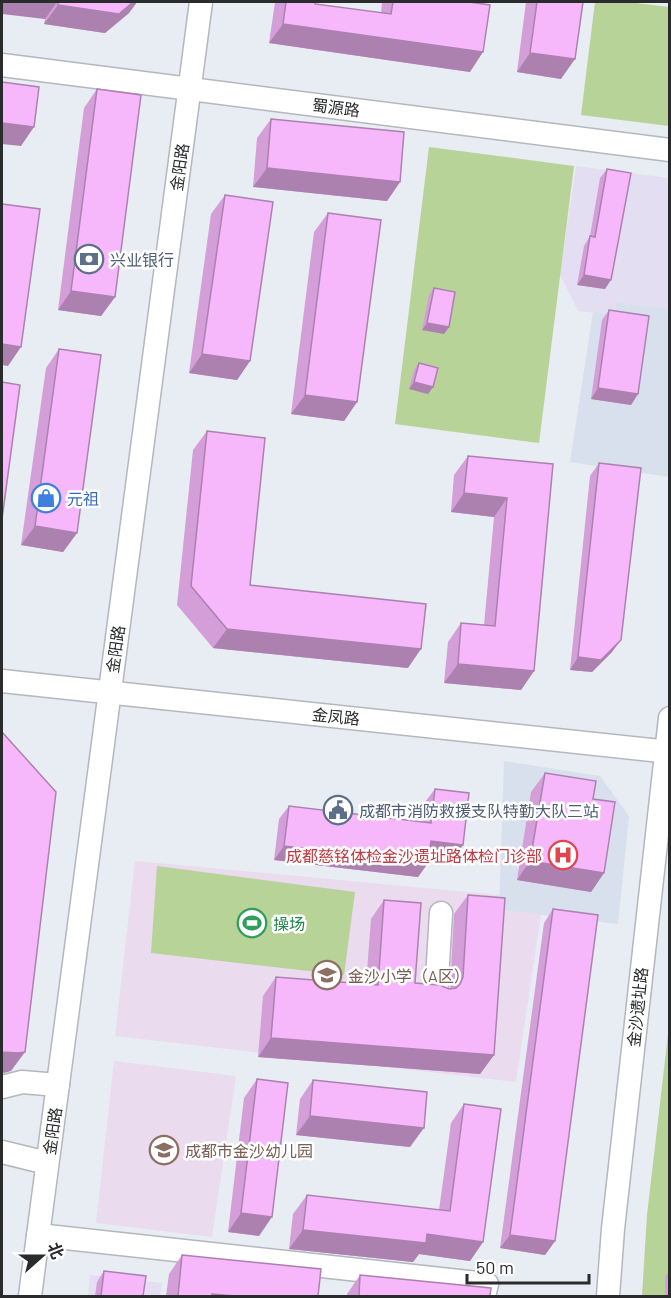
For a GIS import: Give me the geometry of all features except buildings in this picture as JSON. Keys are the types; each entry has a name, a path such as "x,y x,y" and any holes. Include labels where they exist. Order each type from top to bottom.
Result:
{"street":[{"name":"金阳路","path":"30,1296 201,2"},
{"name":"蜀源路","path":"2,65 669,150"},
{"name":"金凤路","path":"2,681 667,751"},
{"name":"金沙遗址路","path":"608,1296 614,1220 669,718"},
{"path":"436,995 441,913"},
{"path":"2,1087 22,1082 58,1085"},
{"path":"2,1152 47,1163"},
{"path":"38,1235 487,1284 484,1296"}],"shaded area":[{"path":"576,166 669,178 669,309 618,302 615,315 578,311 560,275"},
{"path":"617,302 669,309 669,477 570,462 593,312 615,315"},
{"name":"成都慈铭体检金沙遗址路体检门诊部","path":"504,761 600,776 629,816 618,924 499,910"},
{"name":"金沙小学（A区）","path":"135,861 500,895 499,910 541,914 516,1082 115,1036"},
{"name":"成都市金沙幼儿园","path":"114,1061 236,1076 212,1237 96,1223"},
{"path":"90,1275 162,1283 160,1296 88,1296"}],"green space":[{"path":"595,2 628,2 669,7 669,126 581,115"},
{"path":"429,147 574,166 539,443 395,424"},
{"name":"操场","path":"157,866 355,892 344,975 151,953"},
{"path":"669,1026 669,1296 642,1296 647,1215"}],"place":[{"name":"兴业银行","path":"89,259"},
{"name":"元祖","path":"46,498"},
{"name":"成都市消防救援支队特勤大队三站","path":"338,810"},
{"name":"成都慈铭体检金沙遗址路体检门诊部","path":"563,855"},
{"name":"操场","path":"252,923"},
{"name":"金沙小学（A区）","path":"327,975"},
{"name":"成都市金沙幼儿园","path":"164,1150"}]}
